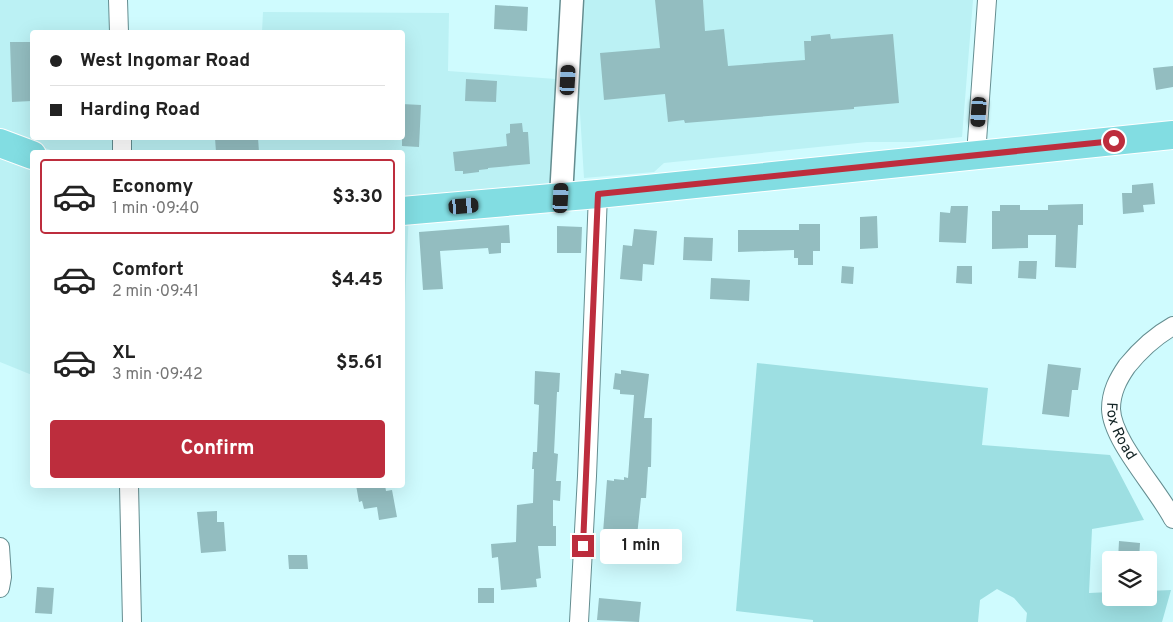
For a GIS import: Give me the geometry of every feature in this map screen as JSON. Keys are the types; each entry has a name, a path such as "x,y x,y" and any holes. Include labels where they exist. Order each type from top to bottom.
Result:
{"main road":[{"path":"405,211 561,198 1173,135"},
{"path":"0,143 30,154"}],"street":[{"path":"118,0 119,30"},
{"path":"561,198 572,0"},
{"path":"976,155 987,0"},
{"path":"579,622 587,476 598,194"},
{"name":"Fox Road","path":"1173,326 1159,334 1145,346 1118,378 1112,394 1111,409 1115,427 1126,448 1173,519"},
{"path":"129,488 132,622"},
{"path":"0,547 2,560 0,588"}],"shaded area":[{"path":"0,0 118,0 119,30 30,30 30,140 405,140 405,30 262,30 263,12 449,13 448,71 556,79 550,187 405,200 405,150 50,150 0,132"},
{"path":"585,0 973,0 962,137 913,142 867,142 664,163 654,172 584,178 579,97"},
{"path":"0,143 30,154 30,374 0,362"},
{"path":"409,210 405,303 405,211"},
{"path":"757,363 988,388 982,445 1110,455 1144,520 1092,529 1089,593 1102,592 1102,606 1157,606 1157,591 1171,590 1162,622 1026,622 1027,613 1014,598 997,589 980,600 978,622 813,622 813,620 736,611"}],"building":[{"path":"655,0 703,0 705,31 724,29 728,66 805,60 804,41 811,41 811,36 830,34 831,39 893,34 899,103 854,107 854,109 685,123 684,120 668,122 665,94 604,100 600,53 660,48"},
{"path":"495,5 528,7 527,31 494,29"},
{"path":"10,42 30,42 30,101 12,102"},
{"path":"1173,66 1173,87 1156,90 1153,68"},
{"path":"466,79 497,81 496,102 465,101"},
{"path":"405,104 421,105 419,147 402,146 402,140 405,140"},
{"path":"522,123 523,132 528,132 530,164 488,168 479,170 479,172 463,174 463,171 455,171 453,152 507,146 506,134 510,133 510,124"},
{"path":"215,140 258,140 259,150 216,150"},
{"path":"1153,183 1155,204 1143,205 1144,212 1123,214 1122,193 1132,193 1132,185"},
{"path":"1083,204 1083,225 1078,225 1076,268 1055,267 1056,235 1028,235 1028,248 992,249 992,211 1000,211 1000,205 1020,205 1020,210 1048,210 1048,205"},
{"path":"951,206 968,206 966,243 939,242 940,212 950,213"},
{"path":"877,216 878,248 860,249 860,217"},
{"path":"799,224 820,224 820,251 813,251 813,265 798,265 798,258 794,258 794,250 738,252 738,230 799,230"},
{"path":"509,225 510,243 501,243 501,253 489,254 488,248 440,251 443,289 423,290 419,232"},
{"path":"557,226 582,227 581,253 557,253"},
{"path":"634,229 657,231 654,265 643,264 642,281 620,279 623,245 632,246"},
{"path":"684,237 713,238 712,261 683,260"},
{"path":"1019,261 1037,261 1036,279 1018,278"},
{"path":"842,266 854,267 853,284 841,283"},
{"path":"957,266 972,266 972,284 956,283"},
{"path":"711,278 750,280 749,301 710,299"},
{"path":"1048,364 1081,368 1078,390 1072,390 1069,417 1042,414"},
{"path":"621,370 649,374 644,418 652,418 651,467 648,467 646,498 641,498 637,536 603,533 607,480 614,481 614,479 624,480 624,477 628,478 634,395 620,394 620,390 613,389 615,373 621,374"},
{"path":"535,371 560,373 559,392 557,392 554,453 558,454 556,481 561,481 560,501 553,500 553,526 556,526 556,546 538,546 541,578 536,579 537,587 501,590 498,557 492,558 491,544 516,542 517,505 533,503 533,452 537,452 539,405 534,404"},
{"path":"357,488 386,488 386,491 392,490 397,517 379,520 377,507 364,509 362,501 359,502"},
{"path":"217,511 217,522 224,522 226,551 201,553 197,512"},
{"path":"1119,541 1140,543 1140,551 1118,551"},
{"path":"288,555 307,555 308,569 289,569"},
{"path":"37,587 54,588 52,614 35,613"},
{"path":"478,588 494,588 494,603 478,603"},
{"path":"599,598 641,602 639,622 597,620"}],"route":[{"path":"583,546 598,194 1114,141"}]}
